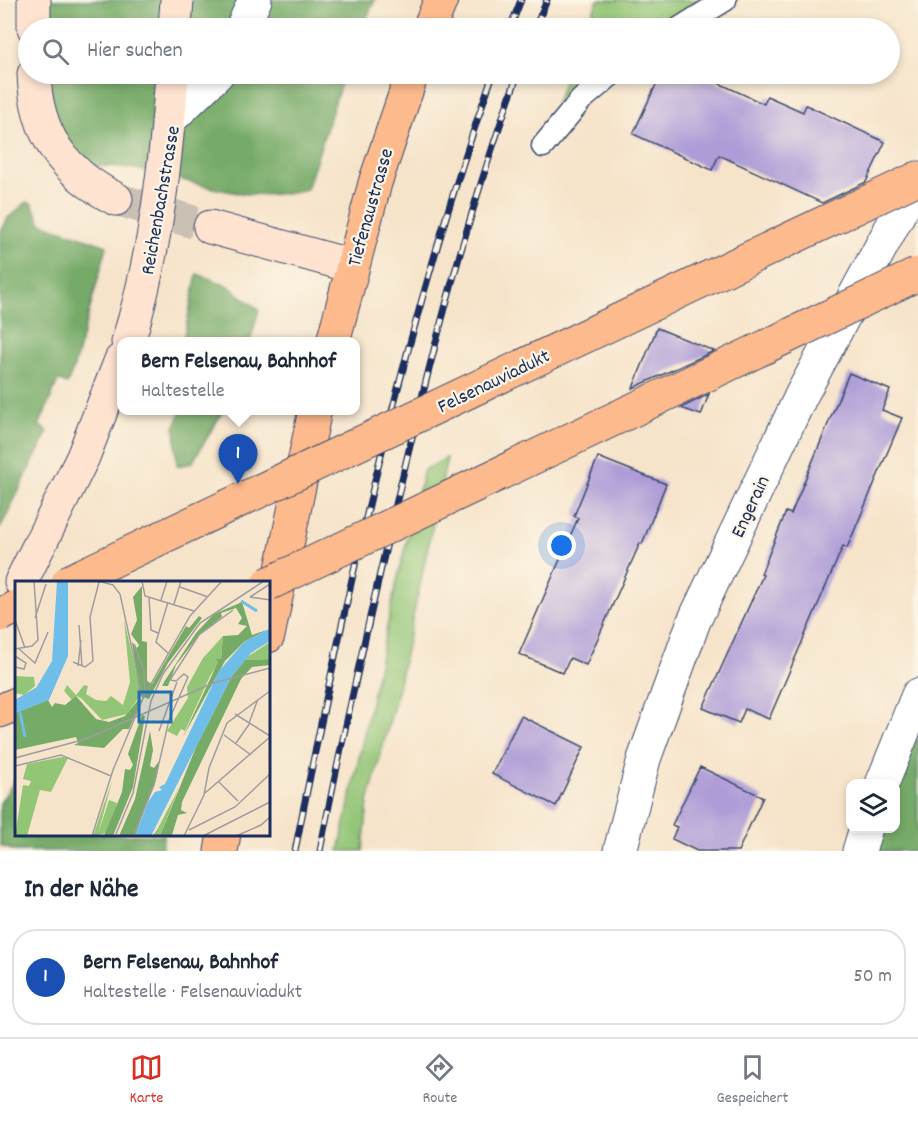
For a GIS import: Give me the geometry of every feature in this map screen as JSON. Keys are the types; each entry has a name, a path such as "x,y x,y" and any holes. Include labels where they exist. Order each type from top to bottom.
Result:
{"main road":[{"path":"433,18 441,0"},
{"name":"Tiefenaustrasse","path":"334,337 351,266 375,183 409,84"},
{"name":"Felsenauviadukt","path":"70,581 918,178"},
{"path":"270,583 918,274"},
{"path":"270,626 314,415"},
{"path":"0,615 15,608"},
{"path":"0,711 15,704"},
{"path":"221,851 224,836"}],"street":[{"path":"34,0 34,18"},
{"path":"176,18 177,0"},
{"path":"247,18 255,0"},
{"path":"36,84 41,117 54,148 69,168 89,185 116,199"},
{"path":"168,121 171,84"},
{"name":"Reichenbachstrasse","path":"129,337 141,298 151,250 168,121 207,84"},
{"name":"Engerain","path":"620,851 644,759 694,621 802,394 918,178"},
{"path":"210,227 351,266"},
{"path":"22,581 83,458 117,370"},
{"path":"0,624 15,593"},
{"path":"884,779 918,695"},
{"path":"860,851 865,833"}],"lane":[{"path":"696,18 725,0"},
{"path":"543,147 581,100 600,84"}],"green space":[{"path":"35,0 375,0 367,18 35,18"},
{"path":"598,0 705,0 676,18 590,18"},
{"path":"39,84 341,84 307,189 281,194 256,195 212,188 169,176 121,167 70,167"},
{"path":"563,84 583,84 559,107 556,103"},
{"path":"27,202 32,204 41,223 107,246 74,367 67,384 58,380 39,426 48,431 0,529 0,233 8,218"},
{"path":"197,274 227,285 259,310 251,337 184,337"},
{"path":"180,415 221,415 192,463 177,466 175,427"},
{"path":"447,458 395,701 368,802 363,851 339,851 396,585 424,470"},
{"path":"918,699 918,851 861,851 866,833 900,833 900,779 897,779"},
{"path":"15,780 15,836 164,836 161,851 14,851 0,845 0,803"}],"building":[{"path":"656,84 721,84 764,104 767,96 803,112 806,105 885,142 866,182 822,203 719,155 712,170 633,134"},
{"path":"657,328 714,351 633,388"},
{"path":"849,373 890,390 882,410 902,418 847,548 843,546 769,719 745,709 739,723 703,708 763,575 761,574 786,512 791,514"},
{"path":"709,394 701,415 681,408"},
{"path":"598,457 666,484 642,544 640,543 586,665 570,658 563,673 519,654 578,518 574,516"},
{"path":"521,716 584,747 556,806 492,774"},
{"path":"700,767 763,797 738,851 697,851 672,839 677,827 672,825"}],"tunnel":[{"path":"116,199 210,227"}],"railway":[{"path":"514,18 521,0"},
{"path":"539,18 547,0"},
{"path":"295,851 335,654 380,459 432,265 490,84"},
{"path":"320,851 369,621 426,380 468,226 514,84"}],"place":[{"name":"Bern Felsenau, Bahnhof","path":"238,484"}]}
